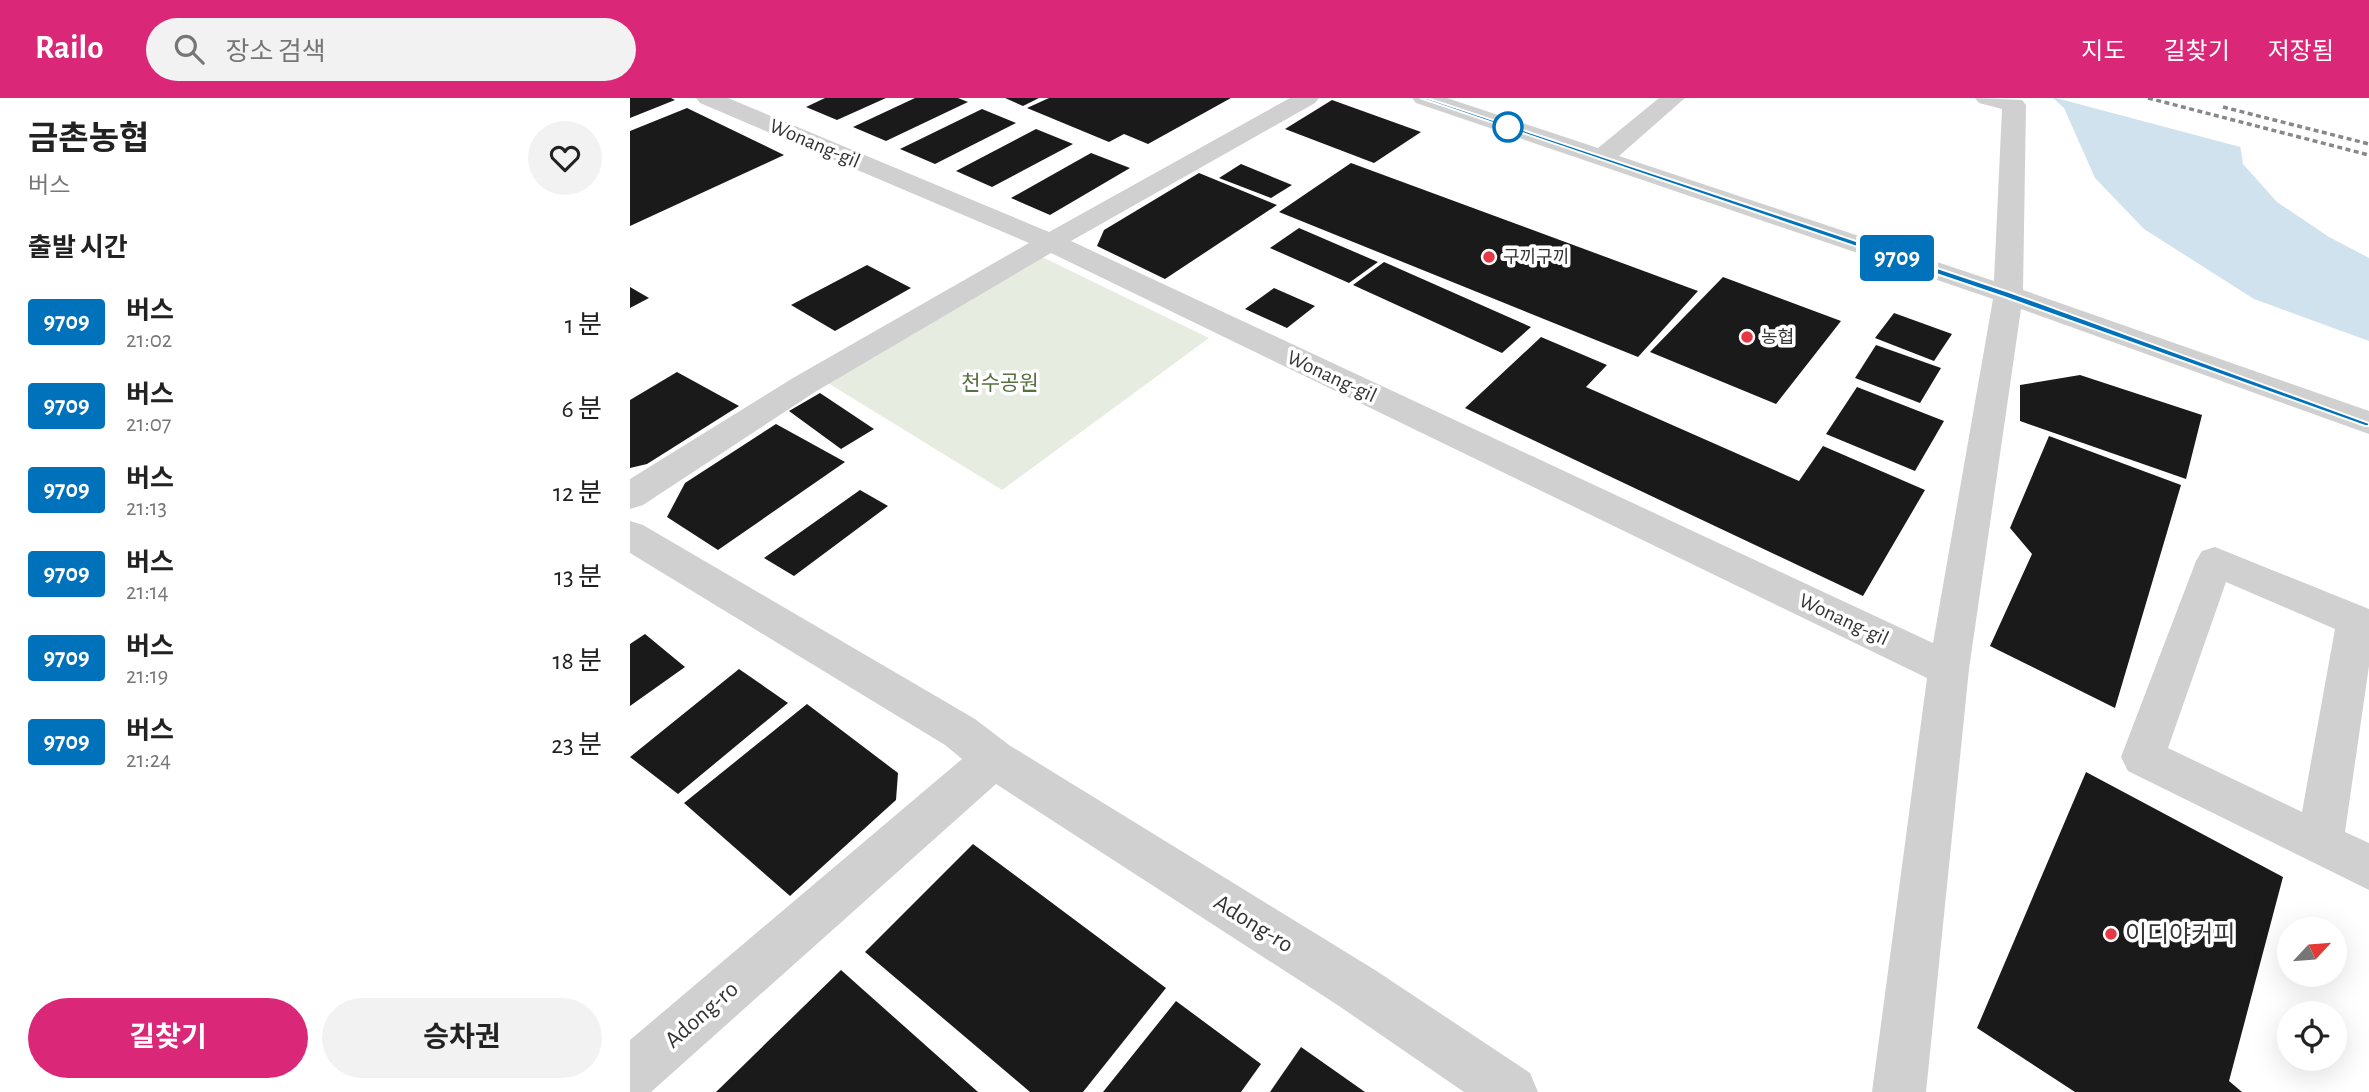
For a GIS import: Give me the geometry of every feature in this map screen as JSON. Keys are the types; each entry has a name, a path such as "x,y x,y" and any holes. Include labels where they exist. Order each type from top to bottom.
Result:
{"street":[{"name":"Wonang-gil","path":"708,98 1050,242 1949,669"},
{"path":"630,496 804,385 1050,242 1307,98"},
{"path":"1424,98 2008,295 2369,423"},
{"path":"1600,159 1673,98"},
{"path":"1899,1092 1949,669 2008,295 2014,105 1987,98"},
{"path":"2328,407 2369,412"},
{"path":"2328,407 2369,438"},
{"name":"Adong-ro","path":"630,535 960,732 994,759 1357,988 1511,1092"},
{"path":"2320,843 2356,621 2215,561 2143,757 2369,867"},
{"name":"Adong-ro","path":"630,1075 994,759"}],"green space":[{"name":"천수공원","path":"1040,256 1209,338 1002,490 828,383"}],"water":[{"path":"2053,98 2233,98 2243,164 2277,202 2329,237 2369,258 2369,341 2254,299 2144,229 2095,178 2064,108"}],"pier":[{"path":"2056,98 2236,98 2244,148"}],"building":[{"path":"630,98 671,98 675,100 630,118"},
{"path":"825,98 886,98 837,120 806,107"},
{"path":"915,98 958,98 968,102 886,141 853,127"},
{"path":"1005,98 1039,98 1023,106"},
{"path":"1049,98 1231,98 1148,144 1124,134 1109,142 1027,108"},
{"path":"1332,100 1421,132 1374,163 1285,129"},
{"path":"687,108 784,155 630,226 630,131"},
{"path":"982,109 1016,123 935,164 900,149"},
{"path":"1036,129 1073,144 992,187 956,171"},
{"path":"1091,153 1130,168 1050,215 1011,198"},
{"path":"1351,163 1698,291 1638,357 1279,212"},
{"path":"1241,164 1292,185 1271,198 1219,178"},
{"path":"1199,173 1277,205 1165,279 1097,246 1104,230"},
{"path":"1299,228 1378,262 1349,283 1270,248"},
{"path":"1384,262 1531,327 1502,353 1353,285"},
{"path":"867,265 911,288 835,331 791,305"},
{"name":"농협","path":"1723,277 1841,321 1776,404 1650,352"},
{"path":"630,287 649,298 630,308"},
{"path":"1274,288 1315,306 1287,328 1245,309"},
{"path":"1894,313 1952,334 1934,361 1875,338"},
{"path":"1541,337 1607,365 1586,387 1799,481 1823,446 1925,490 1863,596 1465,408"},
{"path":"1876,345 1941,368 1920,403 1855,378"},
{"path":"677,372 739,406 647,464 630,468 630,400"},
{"path":"2080,375 2202,415 2186,479 2020,421 2020,385"},
{"path":"1857,387 1944,421 1915,471 1826,434"},
{"path":"820,393 874,429 841,449 789,411"},
{"path":"776,424 845,462 718,550 667,517 685,483"},
{"path":"2049,436 2181,485 2115,708 1990,646 2032,554 2010,528"},
{"path":"860,490 888,506 794,576 764,558"},
{"path":"645,634 685,667 630,706 630,644"},
{"path":"739,669 788,703 678,794 630,757"},
{"path":"807,704 898,773 896,800 790,896 684,803"},
{"path":"2086,772 2283,877 2229,1081 2242,1092 2075,1092 1977,1028"},
{"path":"973,844 1166,988 1083,1092 1030,1092 865,952"},
{"path":"841,970 978,1092 716,1092"},
{"path":"1176,1001 1261,1064 1241,1092 1103,1092"},
{"path":"1301,1047 1365,1092 1270,1092"}],"railway":[{"path":"2148,98 2369,155"},
{"path":"2223,107 2369,144"}],"bus line":[{"name":"9709","path":"1424,98 2008,295 2369,423"}],"place":[{"name":"구끼구끼","path":"1489,257"},
{"name":"농협","path":"1747,337"},
{"name":"이디야커피","path":"2111,934"}]}
